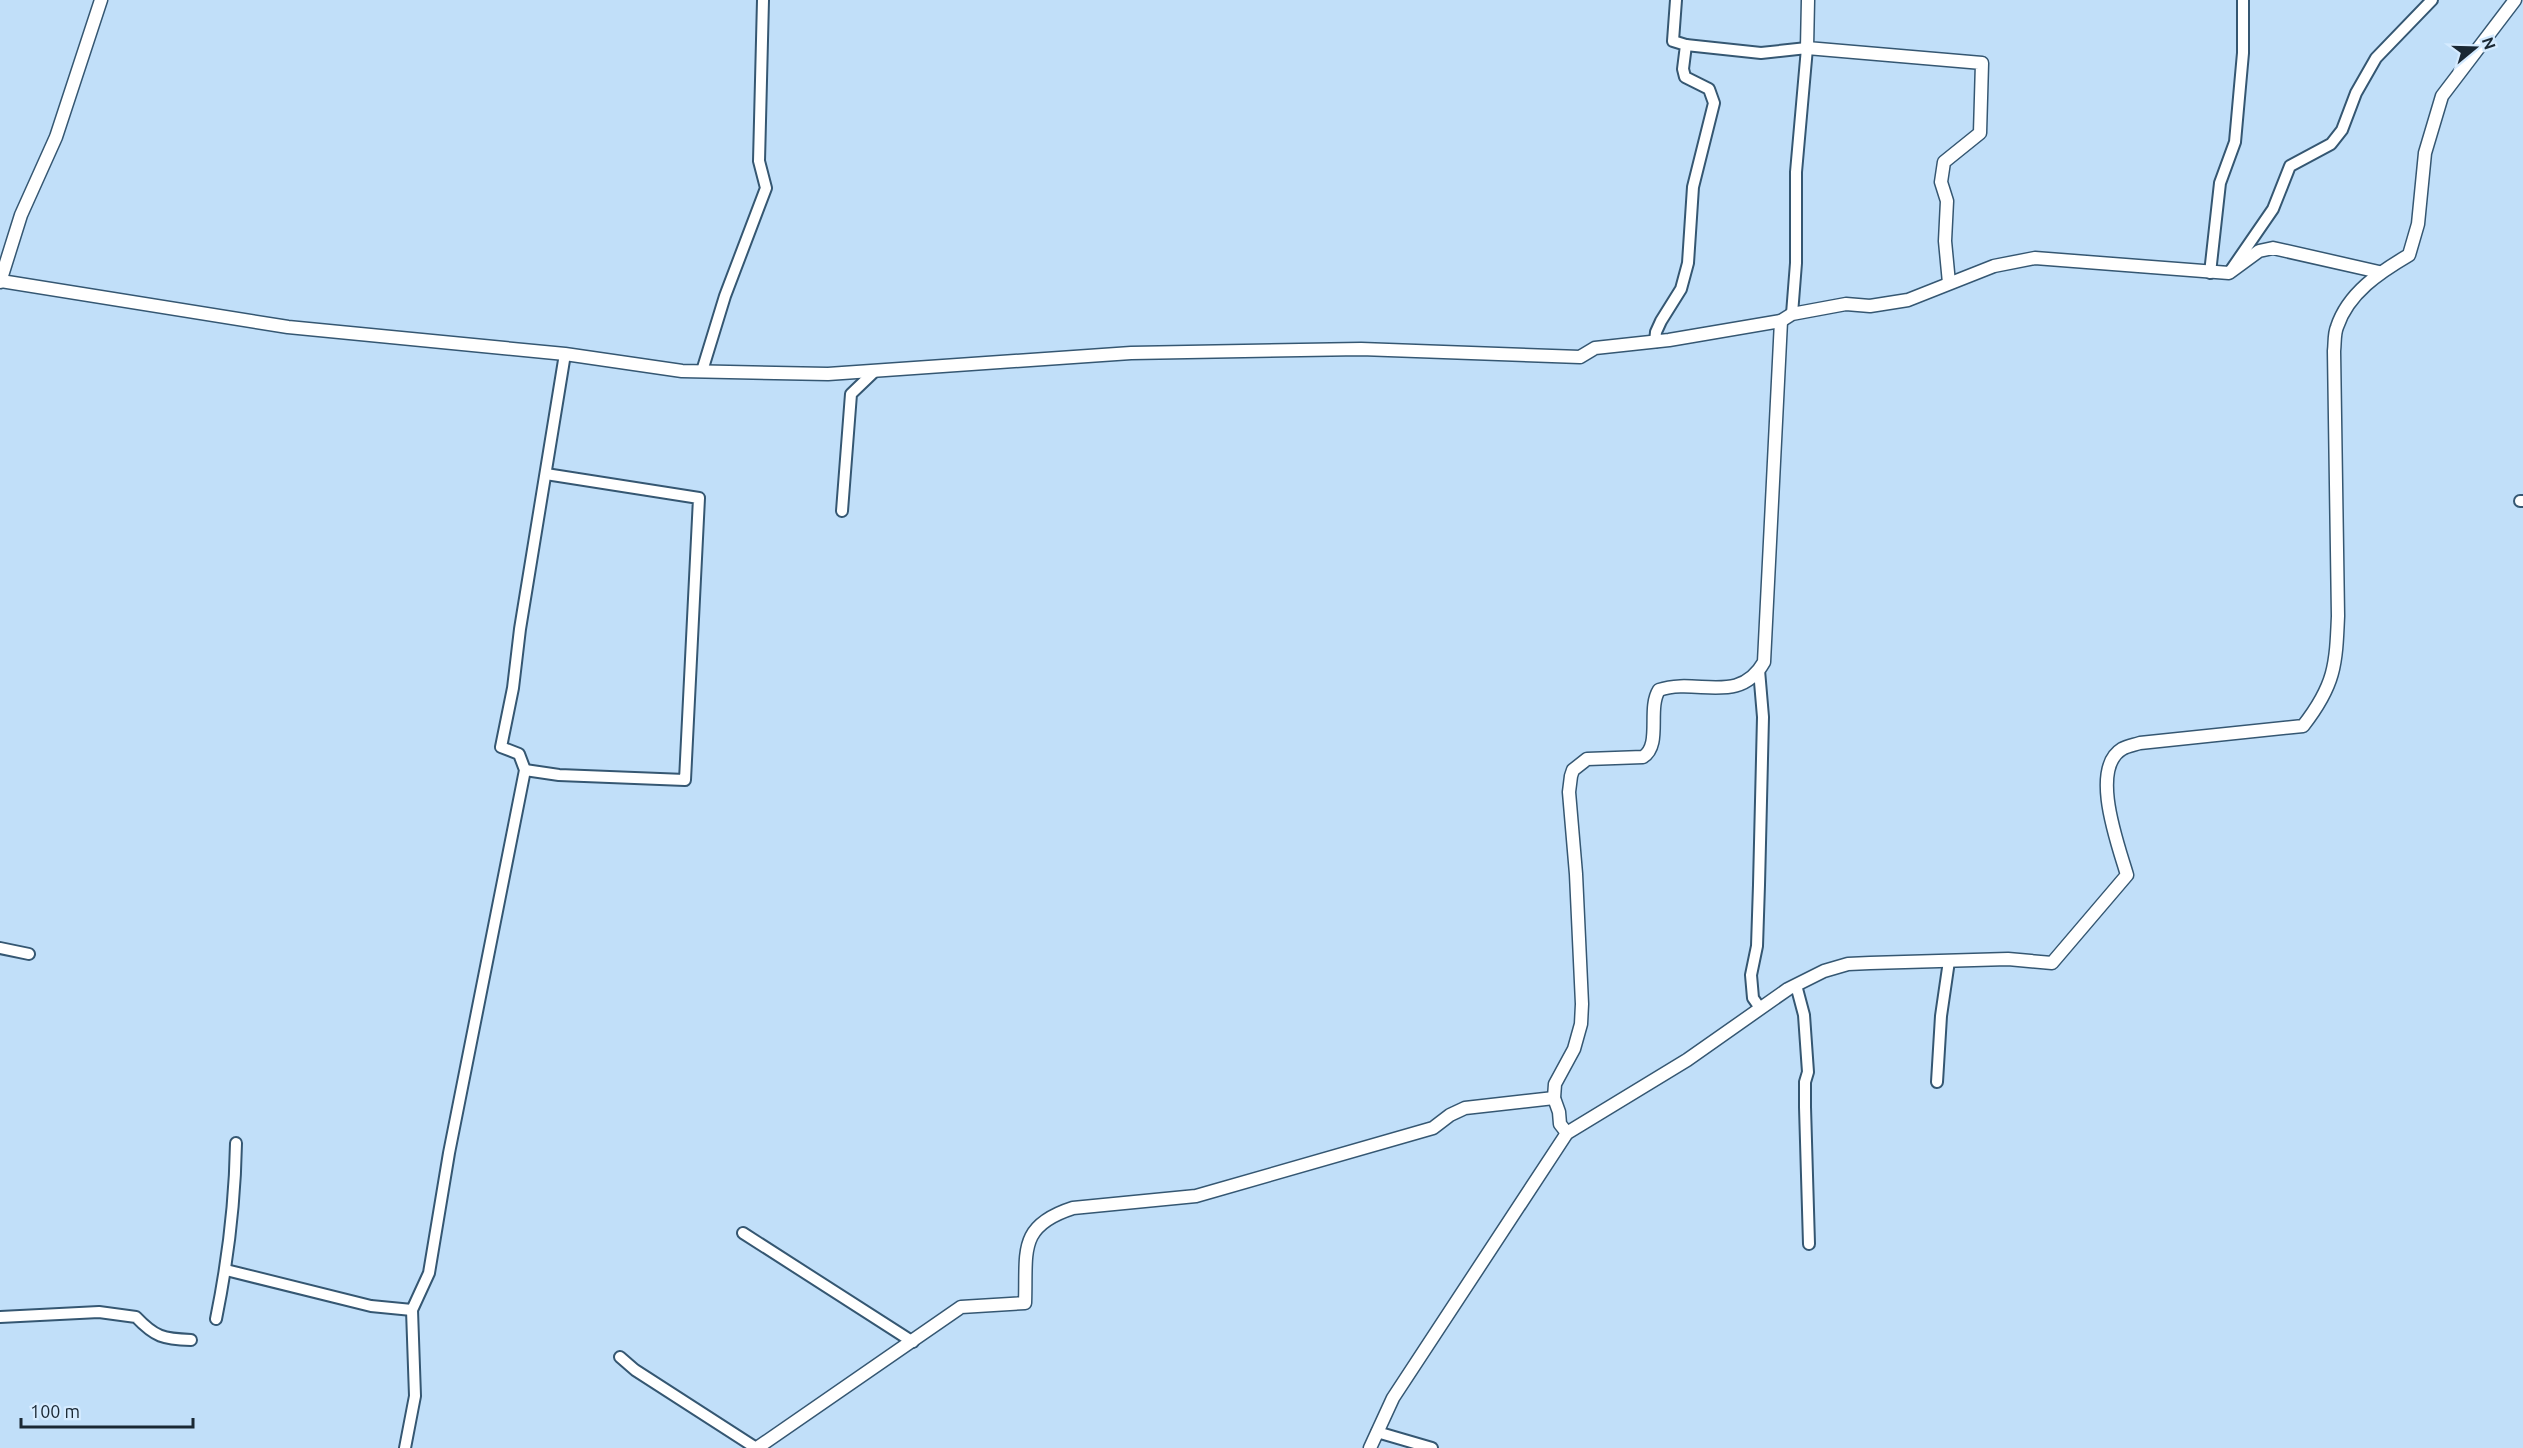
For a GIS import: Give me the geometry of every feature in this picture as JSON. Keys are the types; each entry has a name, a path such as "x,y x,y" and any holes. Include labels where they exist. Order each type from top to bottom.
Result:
{"street":[{"path":"101,0 56,137 21,215 1,281 288,327 565,354 682,371 828,374 1131,353 1361,349 1580,357 1595,348 1655,342 1846,304 1870,306 1908,300 1994,266 2035,258 2229,273 2259,251 2273,248 2379,272"},
{"path":"702,371 725,296 766,188 759,161 763,0"},
{"path":"1676,0 1673,41 1686,45 1761,52 1807,48 1982,63 1980,133 1944,162 1941,182 1947,201 1945,241 1949,283"},
{"path":"1567,1133 1560,1124 1560,1112 1554,1098 1555,1084 1574,1049 1581,1024 1576,874 1569,792 1573,770 1587,759 1643,757 1650,753 1653,744 1654,702 1659,690 1675,686 1737,687 1759,670 1764,662 1787,317 1796,262 1796,172 1807,48 1808,0"},
{"path":"2210,273 2220,183 2235,142 2243,53 2243,0"},
{"path":"2229,273 2273,209 2290,166 2331,144 2342,130 2356,93 2376,58 2432,0"},
{"path":"1370,1448 1393,1398 1567,1133 1687,1060 1796,985 1824,971 1848,964 2008,959 2052,963 2127,875 2110,816 2106,781 2109,766 2120,750 2140,743 2303,726 2320,704 2332,678 2336,658 2338,616 2334,351 2336,327 2355,296 2379,272 2409,255 2418,224 2425,153 2442,96 2514,0"},
{"path":"1655,342 1661,321 1681,289 1688,263 1693,187 1714,103 1709,89 1685,76 1683,69 1686,45"},
{"path":"405,1448 415,1396 412,1310 429,1273 449,1153 525,770 519,754 501,747 513,688 520,629 565,354"},
{"path":"842,511 851,394 874,372"},
{"path":"525,770 559,775 685,780 699,498 546,474"},
{"path":"1759,670 1763,717 1759,885 1757,946 1751,975 1753,998 1760,1008"},
{"path":"0,948 29,954"},
{"path":"1937,1082 1941,1016 1949,961"},
{"path":"1796,985 1804,1015 1808,1072 1805,1082 1805,1107 1809,1244"},
{"path":"620,1357 635,1370 756,1448 961,1307 1025,1303 1028,1242 1036,1227 1054,1214 1073,1208 1196,1197 1432,1128 1465,1108 1554,1098"},
{"path":"216,1319 226,1270 235,1193 236,1143"},
{"path":"743,1233 913,1342"},
{"path":"226,1270 371,1306 412,1310"},
{"path":"0,1317 99,1312 136,1317 153,1334 171,1340 190,1340"},
{"path":"1377,1432 1432,1448"}]}
